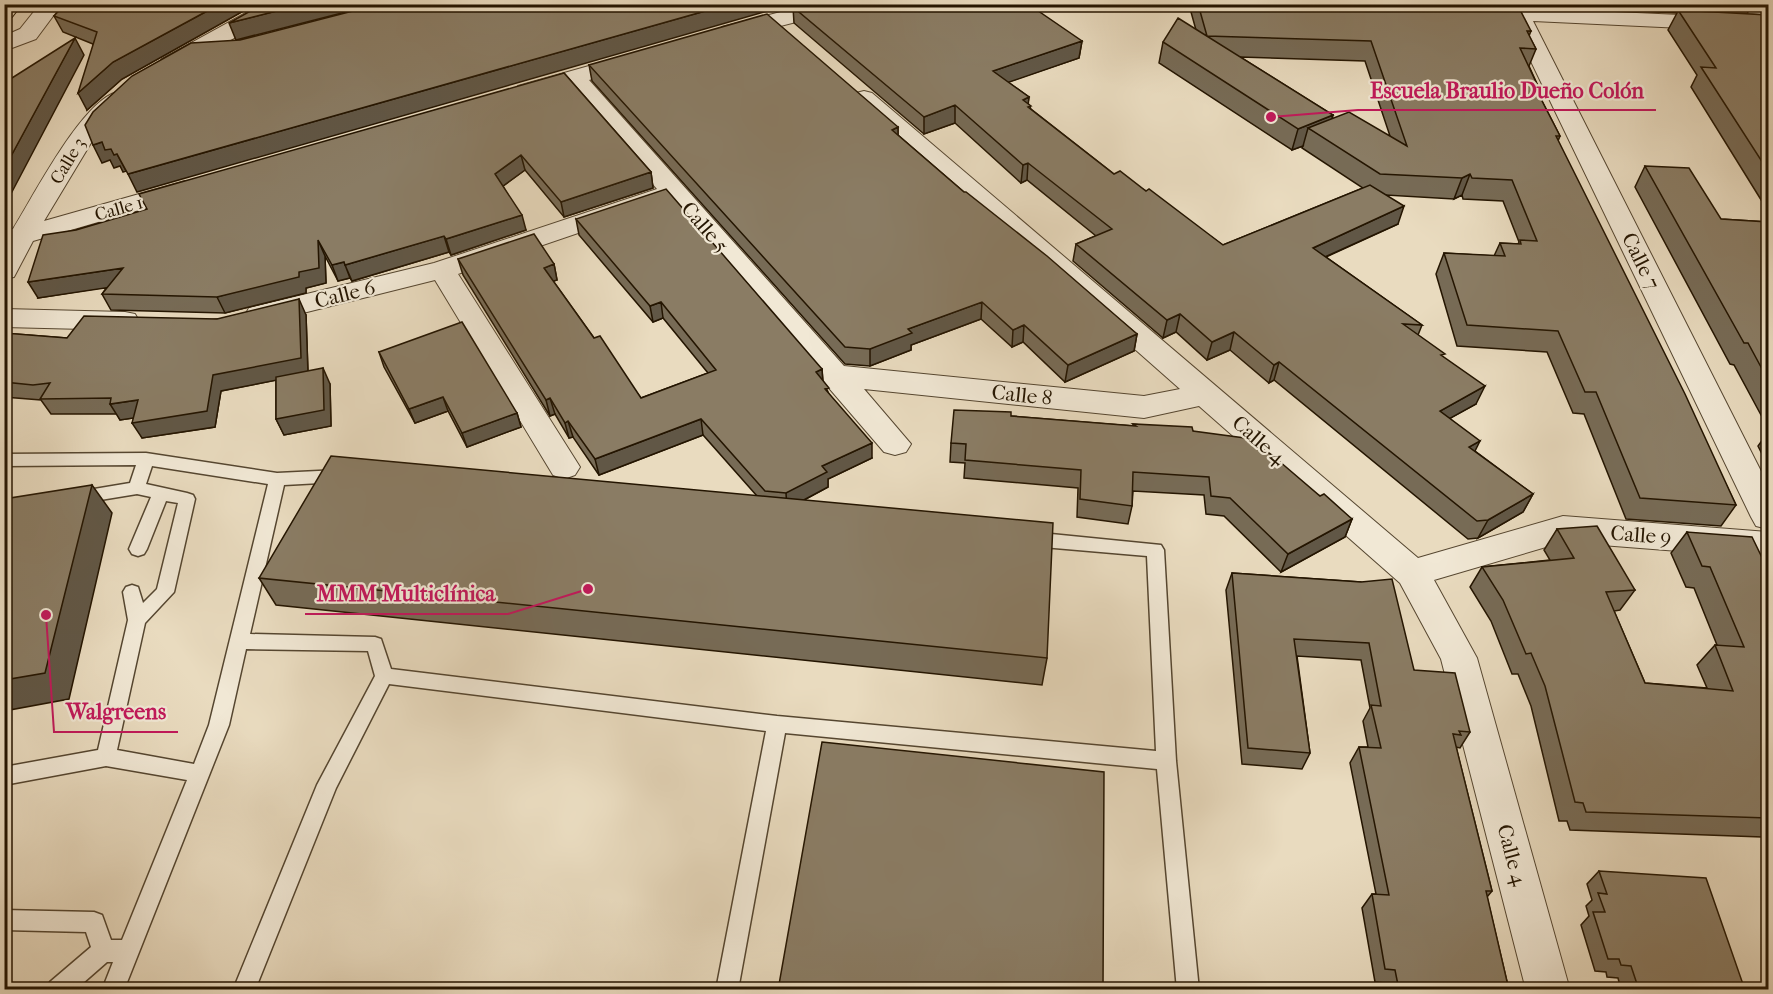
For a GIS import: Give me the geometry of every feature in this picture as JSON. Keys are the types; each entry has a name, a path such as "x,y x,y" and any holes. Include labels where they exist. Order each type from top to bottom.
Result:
{"main road":[{"path":"4,12 12,4"}],"street":[{"path":"4,44 28,34 52,4"},
{"name":"Calle 3","path":"13,237 90,124 141,81 279,4"},
{"path":"706,39 773,19 838,4"},
{"path":"1751,4 1768,25"},
{"path":"1484,13 1516,9 1768,25"},
{"name":"Calle 7","path":"1516,9 1768,517"},
{"path":"773,19 800,43"},
{"path":"189,53 246,48"},
{"path":"505,98 651,55"},
{"name":"Calle 5","path":"574,78 895,444"},
{"name":"Calle 4","path":"845,82 1412,573 1459,658 1548,990"},
{"name":"Calle 1","path":"13,237 206,183"},
{"name":"Calle 6","path":"236,321 442,270 674,192"},
{"path":"4,271 13,237"},
{"path":"442,270 564,467"},
{"path":"4,318 155,322"},
{"name":"Calle 8","path":"837,376 1144,407 1207,394"},
{"name":"Calle 9","path":"1412,573 1563,530 1768,545"}],"lane":[{"path":"4,460 146,459 278,479 352,477"},
{"path":"137,488 146,459"},
{"path":"113,990 219,725 278,479"},
{"path":"60,501 137,488 187,499 165,592 137,620"},
{"path":"138,549 161,493"},
{"path":"1013,537 1155,550 1166,761 1188,990"},
{"path":"106,757 137,620 132,592"},
{"path":"239,641 375,644 384,676 327,785 244,990"},
{"path":"384,676 777,724 1166,761"},
{"path":"728,990 777,724"},
{"path":"4,776 106,757 200,774"},
{"path":"4,920 93,922 103,951"},
{"path":"58,990 103,951 129,951"}],"building":[{"path":"65,4 220,4 113,62 78,93 97,32 54,16"},
{"path":"263,4 304,4 229,23"},
{"path":"380,4 730,4 128,174 117,154 114,155 111,149 105,150 102,142 93,145 85,125 93,112 132,76 191,43 240,40"},
{"path":"802,4 1028,4 1082,41 993,71 1029,97 1023,100 1031,106 1028,107 1114,174 1120,171 1146,191 1149,189 1223,245 1370,185 1404,206 1313,248 1422,325 1403,324 1445,354 1441,355 1485,386 1440,411 1480,441 1469,447 1533,494 1488,520 1477,521 1279,362 1274,365 1234,332 1212,342 1180,314 1167,320 1076,244 1112,229 1028,163 1023,165 955,105 924,117 793,7"},
{"path":"1198,4 1517,4 1531,31 1527,31 1536,49 1520,48 1543,97 1540,97 1560,136 1556,136 1685,394 1736,505 1640,498 1596,392 1585,392 1558,331 1467,325 1444,253 1505,256 1500,243 1521,244 1520,240 1537,241 1512,180 1472,178 1470,174 1462,178 1380,174 1308,128 1349,112 1407,146 1371,41 1207,36"},
{"path":"1678,10 1768,15 1768,171 1701,67 1716,68"},
{"path":"767,14 898,127 892,130 964,192 1047,256 1137,334 1068,365 1024,325 1013,330 982,302 908,329 912,333 870,349 845,347 589,65"},
{"path":"1178,18 1333,115 1298,129 1163,42"},
{"path":"75,38 4,169 4,83"},
{"path":"564,73 651,172 561,202 521,155 495,174 522,215 446,239 444,236 345,265 344,262 332,265 318,240 319,268 299,272 299,277 217,297 102,294 123,268 28,282 43,235 76,230 147,209 139,194"},
{"path":"1645,166 1689,168 1721,219 1768,222 1768,380 1748,343 1744,343"},
{"path":"666,189 822,369 816,372 829,388 825,389 872,443 822,466 827,472 786,493 765,491 701,419 595,459 568,421 565,423 550,398 546,400 458,259 534,234 554,264 544,268 594,338 600,336 641,398 716,370 661,302 650,306 576,219"},
{"path":"299,299 301,358 213,375 207,411 132,423 138,400 110,404 111,398 40,399 50,383 33,385 4,382 4,333 67,338 84,316 217,319"},
{"path":"462,322 517,413 462,433 443,397 409,409 379,352"},
{"path":"323,368 324,410 276,419 276,377"},
{"path":"954,410 1011,412 1011,416 1136,426 1133,424 1192,427 1193,431 1245,438 1272,455 1320,496 1324,494 1352,519 1288,554 1230,498 1211,496 1209,477 1133,472 1132,506 1080,499 1081,470 965,460 966,444 951,443"},
{"path":"331,456 1053,523 1047,658 259,578"},
{"path":"92,485 45,673 4,680 4,499"},
{"path":"1597,526 1635,590 1606,592 1645,683 1733,691 1715,645 1744,647 1710,567 1702,566 1687,532 1752,537 1768,570 1768,818 1586,812 1583,803 1575,802 1545,686 1531,653 1526,654 1503,600 1482,567 1574,558 1557,529"},
{"path":"1232,573 1361,582 1392,579 1414,670 1455,673 1470,732 1459,731 1461,735 1453,734 1492,891 1486,891 1509,990 1399,990 1395,970 1385,969 1372,894 1389,895 1359,747 1381,748 1371,705 1381,706 1369,643 1294,639 1310,753 1248,748"},
{"path":"822,742 1104,772 1103,990 778,990"},
{"path":"1599,871 1706,878 1745,990 1639,990 1631,966 1621,965 1619,959 1608,959 1593,912 1605,912 1598,893 1607,894"}],"place":[{"name":"Escuela Braulio Dueño Colón","path":"1271,117"},
{"name":"MMM Multiclínica","path":"588,589"},
{"name":"Walgreens","path":"46,615"}]}
